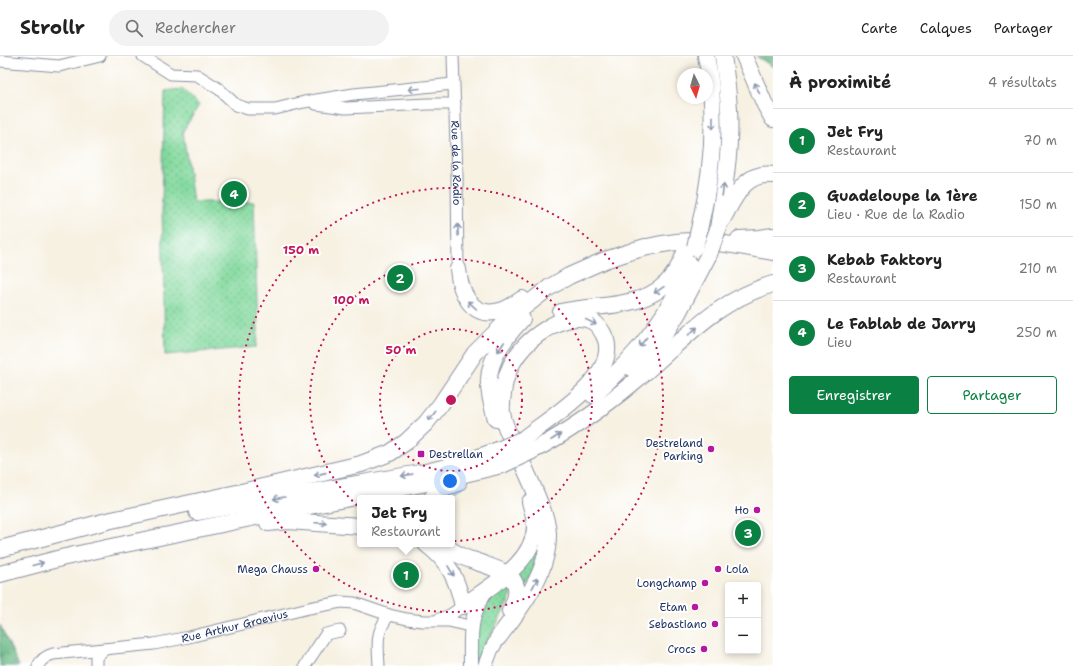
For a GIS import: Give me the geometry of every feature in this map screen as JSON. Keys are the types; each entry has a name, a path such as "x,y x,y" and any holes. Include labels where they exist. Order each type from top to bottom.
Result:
{"highway":[{"path":"583,420 619,387 645,358 666,332 684,302 699,247 697,226 707,189 712,151 712,94 706,56"},
{"path":"718,229 728,158 729,139 727,91 723,56"},
{"path":"744,56 765,105 773,119"},
{"path":"496,419 494,399 500,373 517,345 541,320 552,314 568,310 626,303 647,297 663,287 670,281 678,268 718,229 742,187 750,179 760,175 773,175"},
{"path":"699,247 773,236"},
{"path":"458,269 459,280 463,292 470,304 481,311 494,312 506,308 545,284 581,266 609,256 645,247 673,242 699,247 773,252"},
{"path":"430,547 443,558 453,574 460,590 463,606 507,574 525,555 535,528 532,507 520,473 496,419 490,398 488,381 489,372 497,354 515,327 537,304 583,274 611,260 645,247"},
{"path":"0,549 107,521 361,464 390,453 406,442 426,423 441,404 475,353 510,318 550,287 569,276 605,260 645,247"},
{"path":"526,446 602,386 626,362 662,318 671,304 699,247"},
{"path":"363,495 427,483 500,457 583,420 607,404 635,382 707,318 722,307 751,292 773,284"},
{"path":"498,638 518,611 537,579 544,560 549,532 542,507 506,429 502,411 502,401 506,379 512,362 528,343 542,331 563,320 582,318 592,321 600,327 606,343 606,357 598,376 591,385 526,446"},
{"path":"434,495 500,457"},
{"path":"0,560 79,537 123,527 187,514 426,472 463,463 500,457"},
{"path":"0,574 61,558 294,508 357,496"},
{"path":"130,543 184,537 267,523 288,521 357,526"},
{"path":"472,560 492,564 509,561 522,552 531,541"},
{"path":"446,547 472,560 507,574 514,581 518,591 515,602 502,626 498,638"}],"main road":[{"path":"471,666 470,636 472,619 477,605 489,587"},
{"path":"463,606 467,666"},
{"path":"485,666 491,650 498,638"}],"street":[{"path":"0,61 55,66 100,56"},
{"path":"143,56 171,74 197,75 219,90 236,105 248,109 275,109 304,102 354,94 453,84"},
{"name":"Rue de la Radio","path":"453,56 457,174 458,269"},
{"path":"304,102 346,108 455,104"},
{"name":"Rue Arthur Groevius","path":"38,666 45,657 53,654 137,646 170,641 309,608 341,602 354,603 389,615 416,620 465,624"},
{"name":"Rue Arthur Groevius","path":"433,621 450,615 463,606"},
{"path":"379,666 378,636 381,627 389,615"},
{"path":"306,666 326,634 340,631"},
{"path":"96,666 96,657 105,649"}],"green space":[{"path":"756,56 773,56 773,67"},
{"path":"182,89 199,105 183,131 193,202 254,202 258,332 256,347 165,355 162,203 165,91"},
{"path":"534,546 541,549 532,577 522,591 513,572"},
{"path":"510,584 511,597 478,659 473,658 474,628 494,586"},
{"path":"0,625 1,627 19,666 0,666"}],"place":[{"name":"Le Fablab de Jarry","path":"234,194"},
{"name":"Guadeloupe la 1ère","path":"400,278"},
{"name":"Destreland Parking","path":"711,449"},
{"name":"Destrellan","path":"421,454"},
{"name":"Ho","path":"757,510"},
{"name":"Kebab Faktory","path":"748,533"},
{"name":"Mega Chauss","path":"316,569"},
{"name":"Lola","path":"718,569"},
{"name":"Jet Fry","path":"406,575"},
{"name":"Longchamp","path":"705,583"},
{"name":"Etam","path":"695,607"},
{"name":"Sebastiano","path":"715,624"},
{"name":"Crocs","path":"704,649"}]}
